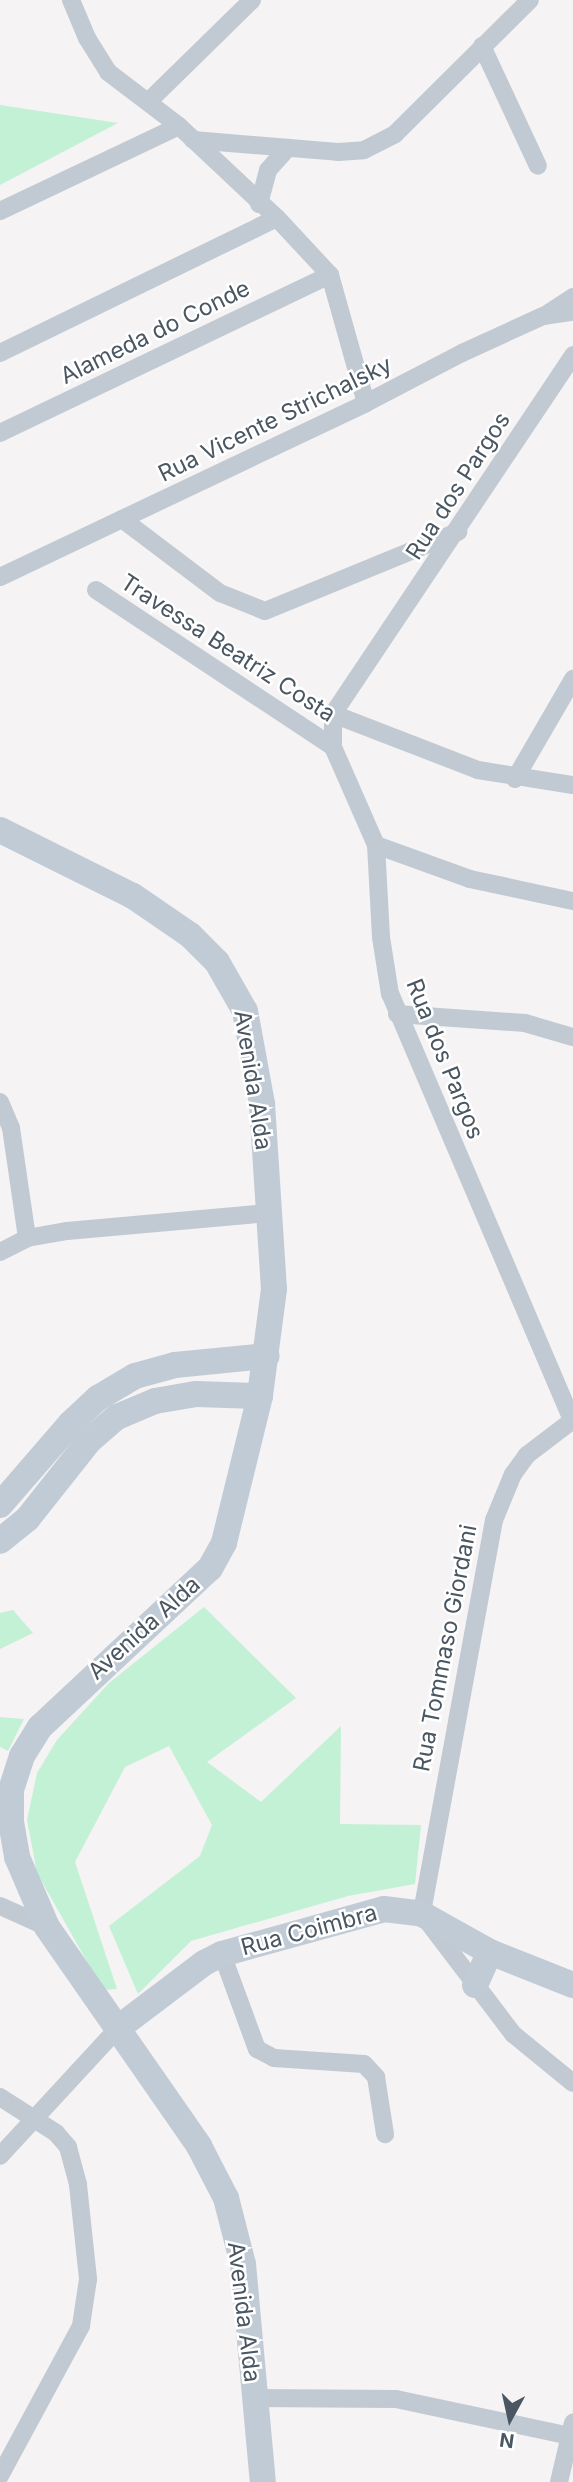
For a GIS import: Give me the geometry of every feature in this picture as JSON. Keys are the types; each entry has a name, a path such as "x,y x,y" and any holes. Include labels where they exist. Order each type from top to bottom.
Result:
{"main road":[{"name":"Avenida Alda","path":"0,830 133,896 190,935 228,978 249,1027 262,1104 274,1289 260,1396 224,1543 210,1568 58,1707 22,1756 11,1790 11,1822 17,1857 47,1927 199,2146 226,2198 243,2264 263,2482"},
{"path":"0,1505 71,1423 98,1398 135,1376 175,1365 267,1356"},
{"path":"0,1541 28,1518 89,1441 117,1417 155,1401 196,1394 260,1396"},
{"name":"Rua Coimbra","path":"118,2028 204,1963 222,1954 384,1909 422,1914"},
{"path":"422,1914 490,1952 573,1985"},
{"path":"475,1986 490,1952"}],"street":[{"path":"71,0 108,72 150,100 179,126 259,204 277,218 330,275 366,403"},
{"path":"150,100 252,0"},
{"path":"193,140 351,151 385,139 530,0"},
{"path":"482,46 538,166"},
{"path":"0,211 179,126"},
{"path":"259,204 268,170 288,148"},
{"path":"0,353 277,218"},
{"name":"Alameda do Conde","path":"0,433 330,275"},
{"path":"543,316 573,297"},
{"name":"Rua Vicente Strichalsky","path":"0,577 543,316 573,312"},
{"name":"Rua dos Pargos","path":"573,355 458,532 333,714 333,747 376,845 384,967 397,1014 573,1420"},
{"path":"122,519 220,593 265,611 458,532"},
{"name":"Travessa Beatriz Costa","path":"96,590 333,747"},
{"path":"516,779 573,679"},
{"path":"333,714 440,758 516,779 573,785"},
{"path":"376,845 484,883 573,901"},
{"path":"397,1014 526,1023 573,1037"},
{"path":"0,1102 11,1128 27,1238"},
{"path":"0,1252 27,1238 67,1231 270,1213"},
{"name":"Rua Tommaso Giordani","path":"422,1914 494,1520 513,1474 527,1455 573,1420"},
{"path":"0,1906 47,1927"},
{"path":"422,1914 513,2034 573,2083"},
{"path":"222,1954 257,2049 274,2058 364,2064 376,2077 385,2134"},
{"path":"0,2157 32,2118 118,2028"},
{"path":"0,2097 56,2133 74,2164 88,2280 81,2326 0,2476"},
{"path":"255,2398 397,2399 571,2429 559,2482"}],"green space":[{"path":"0,105 118,123 0,185"},
{"path":"204,1607 296,1698 207,1762 261,1802 341,1726 340,1824 421,1825 415,1884 348,1896 191,1941 138,1994 109,1926 200,1856 212,1825 169,1746 125,1767 75,1862 117,1989 103,1990 37,1873 27,1820 37,1773 57,1740 109,1683"},
{"path":"13,1610 33,1633 0,1649 0,1613"},
{"path":"0,1717 24,1719 8,1751 0,1747"}]}
